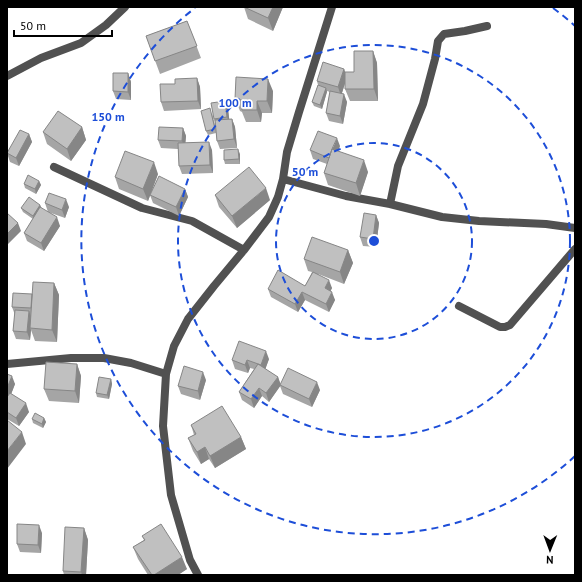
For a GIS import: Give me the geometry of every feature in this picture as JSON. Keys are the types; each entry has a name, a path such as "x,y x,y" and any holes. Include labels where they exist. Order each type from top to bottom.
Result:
{"street":[{"path":"7,76 41,58 81,43 106,25 125,7"},
{"path":"198,575 190,560 171,495 163,426 166,374 174,346 188,319 244,250 269,216 278,197 283,179 287,152 298,112 332,7"},
{"path":"390,204 398,166 423,104 435,59 438,41 444,34 487,26"},
{"path":"54,167 142,208 192,221 244,250"},
{"path":"283,179 346,196 390,204 442,217 479,221 546,224 575,228"},
{"path":"460,306 500,327 510,325 575,249"},
{"path":"7,364 71,358 104,358 131,363 166,374"}],"building":[{"path":"244,7 273,7 268,18"},
{"path":"187,21 197,46 155,61 146,36"},
{"path":"354,51 373,51 374,89 345,89 345,72 354,72"},
{"path":"323,62 344,69 338,87 317,81"},
{"path":"113,73 128,73 128,92 113,91"},
{"path":"236,77 268,79 267,101 257,101 257,110 242,110 242,100 235,99"},
{"path":"197,78 198,101 161,102 160,84 175,84 175,79"},
{"path":"318,85 326,88 320,105 312,102"},
{"path":"330,91 344,94 340,116 326,113"},
{"path":"225,101 227,117 214,119 211,103"},
{"path":"210,108 215,129 206,131 201,111"},
{"path":"58,111 82,127 67,149 43,132"},
{"path":"232,119 234,139 217,141 215,120"},
{"path":"159,127 183,128 182,141 158,140"},
{"path":"20,130 29,134 16,158 7,153"},
{"path":"318,131 337,138 329,158 310,150"},
{"path":"209,142 210,165 179,166 178,143"},
{"path":"238,149 239,159 224,160 224,150"},
{"path":"332,149 364,160 356,183 324,173"},
{"path":"125,151 154,162 143,189 115,177"},
{"path":"249,167 266,188 232,216 215,195"},
{"path":"28,175 39,181 35,189 24,184"},
{"path":"159,176 185,189 176,207 150,195"},
{"path":"49,193 66,199 62,210 45,203"},
{"path":"29,197 40,205 33,216 21,208"},
{"path":"40,207 57,217 41,243 24,233"},
{"path":"7,213 18,223 7,234"},
{"path":"364,213 376,215 373,239 360,237"},
{"path":"312,237 348,250 340,272 304,259"},
{"path":"278,270 305,286 313,272 329,280 325,288 332,292 326,304 302,292 295,304 268,289"},
{"path":"33,282 54,283 52,330 30,328"},
{"path":"13,293 32,294 31,308 12,307"},
{"path":"15,310 29,311 27,332 13,331"},
{"path":"239,341 266,351 261,365 247,360 245,365 232,360"},
{"path":"46,362 77,364 75,391 44,389"},
{"path":"258,364 278,377 266,393 259,388 251,399 239,392"},
{"path":"184,366 203,372 198,391 178,386"},
{"path":"288,368 317,382 309,399 280,385"},
{"path":"7,374 12,376 7,388"},
{"path":"99,377 111,379 107,395 96,393"},
{"path":"10,393 26,403 16,418 7,412 7,397"},
{"path":"222,406 241,437 210,456 205,447 197,452 188,438 196,434 191,425"},
{"path":"35,413 44,418 42,424 32,419"},
{"path":"7,420 22,432 7,451"},
{"path":"17,524 39,525 38,545 17,544"},
{"path":"161,524 182,557 152,575 133,547 145,540 142,536"},
{"path":"65,527 84,528 81,572 63,571"}]}
